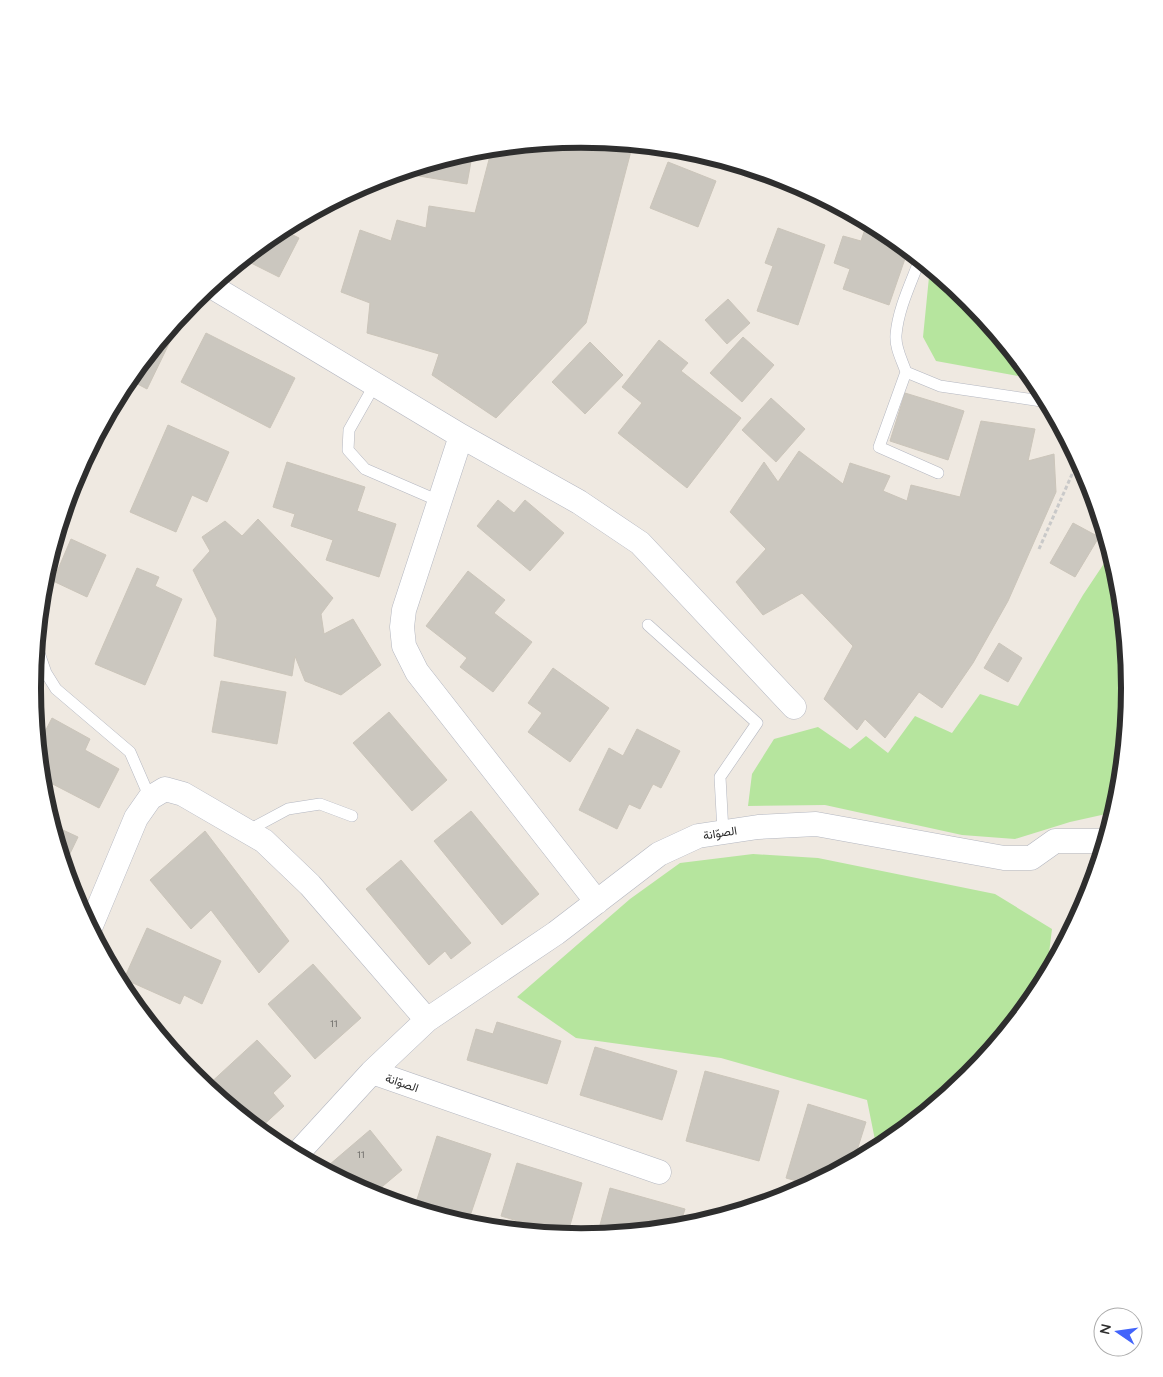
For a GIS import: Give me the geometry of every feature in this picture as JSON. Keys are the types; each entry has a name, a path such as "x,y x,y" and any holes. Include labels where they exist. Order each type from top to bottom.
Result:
{"street":[{"path":"217,290 461,436 579,502 640,543 794,707"},
{"path":"461,436 404,610 402,627 404,646 417,672 597,902"},
{"path":"94,920 136,818 150,798 165,790 183,794 264,841 310,885 427,1020"},
{"name":"الصوّانة","path":"301,1150 372,1072 427,1020 556,934 659,854 698,836 758,827 816,824 1004,858 1031,858 1055,840 1099,841"},
{"name":"الصوّانة","path":"372,1072 659,1172"}],"lane":[{"path":"917,266 904,302 896,335 898,352 906,372 879,447 938,473"},
{"path":"906,372 940,386 1039,401"},
{"path":"375,384 349,430 348,450 365,469 440,501"},
{"path":"648,625 757,723 720,777 723,832"},
{"path":"42,660 46,673 56,690 130,752 150,798"},
{"path":"246,831 288,809 320,804 352,816"}],"path":[{"path":"1039,549 1074,467"}],"green space":[{"path":"929,275 964,306 988,332 1023,377 936,361 923,337"},
{"path":"1106,561 1117,618 1122,688 1121,724 1117,759 1106,814 1070,822 1015,839 962,835 825,805 748,806 752,774 774,739 818,727 850,749 866,736 888,753 915,716 952,733 980,694 1018,706 1083,595"},
{"path":"753,854 818,858 995,894 1052,929 1048,961 1046,961 1031,989 1010,1017 964,1071 938,1095 875,1142 867,1100 721,1058 576,1038 517,997 630,899 680,863"}],"building":[{"path":"582,148 631,151 586,323 496,418 432,375 439,354 367,333 370,303 341,292 360,230 391,241 397,220 426,228 429,206 475,213 490,157 546,149"},
{"path":"471,160 467,184 414,175"},
{"path":"668,162 716,181 698,227 650,208"},
{"path":"778,228 825,245 798,325 757,311 773,266 765,263"},
{"path":"865,229 906,257 889,305 843,289 850,269 834,263 843,236 861,241"},
{"path":"290,234 299,238 279,277 250,262"},
{"path":"728,299 750,323 727,344 705,320"},
{"path":"174,333 147,389 136,383"},
{"path":"206,333 295,378 270,428 181,382"},
{"path":"743,337 774,365 742,402 710,373"},
{"path":"659,340 688,363 681,371 741,418 687,488 618,433 642,403 622,387"},
{"path":"590,342 623,375 585,414 552,382"},
{"path":"905,393 964,411 948,460 890,441"},
{"path":"771,398 805,429 776,462 742,430"},
{"path":"981,421 1035,429 1028,461 1054,454 1056,492 1008,601 973,663 942,708 919,692 885,738 865,719 857,730 824,699 853,646 802,593 763,615 736,582 766,549 730,512 764,462 778,482 799,451 843,484 850,463 890,476 883,491 907,501 911,485 960,497"},
{"path":"168,425 229,452 207,502 192,495 176,532 130,512"},
{"path":"287,462 365,487 357,511 396,524 379,577 326,560 333,540 291,526 295,514 273,507"},
{"path":"498,500 514,513 525,500 564,533 530,571 477,526"},
{"path":"258,519 333,598 321,614 324,634 353,619 381,665 341,695 305,681 295,656 292,676 214,656 217,619 193,570 210,551 202,537 225,521 242,536"},
{"path":"1073,523 1099,537 1075,577 1050,563"},
{"path":"71,539 106,555 87,597 53,581"},
{"path":"137,568 159,577 155,586 182,599 145,685 95,664"},
{"path":"468,571 505,600 494,613 532,642 493,692 460,667 467,658 426,626"},
{"path":"999,643 1022,658 1008,682 984,668"},
{"path":"553,668 609,708 570,762 528,732 542,713 528,703"},
{"path":"221,681 286,692 277,744 212,732"},
{"path":"389,712 447,780 412,811 353,743"},
{"path":"52,718 90,739 85,750 119,769 99,808 50,783 43,735"},
{"path":"637,729 680,751 661,788 653,784 640,809 629,804 617,829 579,810 609,748 623,756"},
{"path":"471,811 539,894 502,925 434,841"},
{"path":"60,829 78,837 68,857"},
{"path":"205,831 289,941 259,973 211,910 191,929 150,880"},
{"path":"401,860 471,943 451,959 445,951 429,965 366,889"},
{"path":"147,928 221,961 202,1004 184,995 180,1004 127,980 125,977"},
{"path":"313,964 361,1018 315,1059 268,1004"},
{"path":"497,1022 561,1041 547,1084 467,1060 476,1029 493,1034"},
{"path":"257,1040 291,1076 273,1093 284,1106 264,1125 211,1082"},
{"path":"595,1047 677,1071 662,1120 580,1095"},
{"path":"705,1071 779,1091 759,1161 686,1141"},
{"path":"808,1104 866,1122 856,1154 801,1182 786,1178"},
{"path":"370,1130 402,1170 379,1189 329,1165"},
{"path":"437,1136 491,1154 470,1217 416,1202"},
{"path":"517,1163 582,1183 569,1229 537,1227 501,1216"},
{"path":"610,1188 685,1209 682,1219 652,1224 599,1229"}]}
